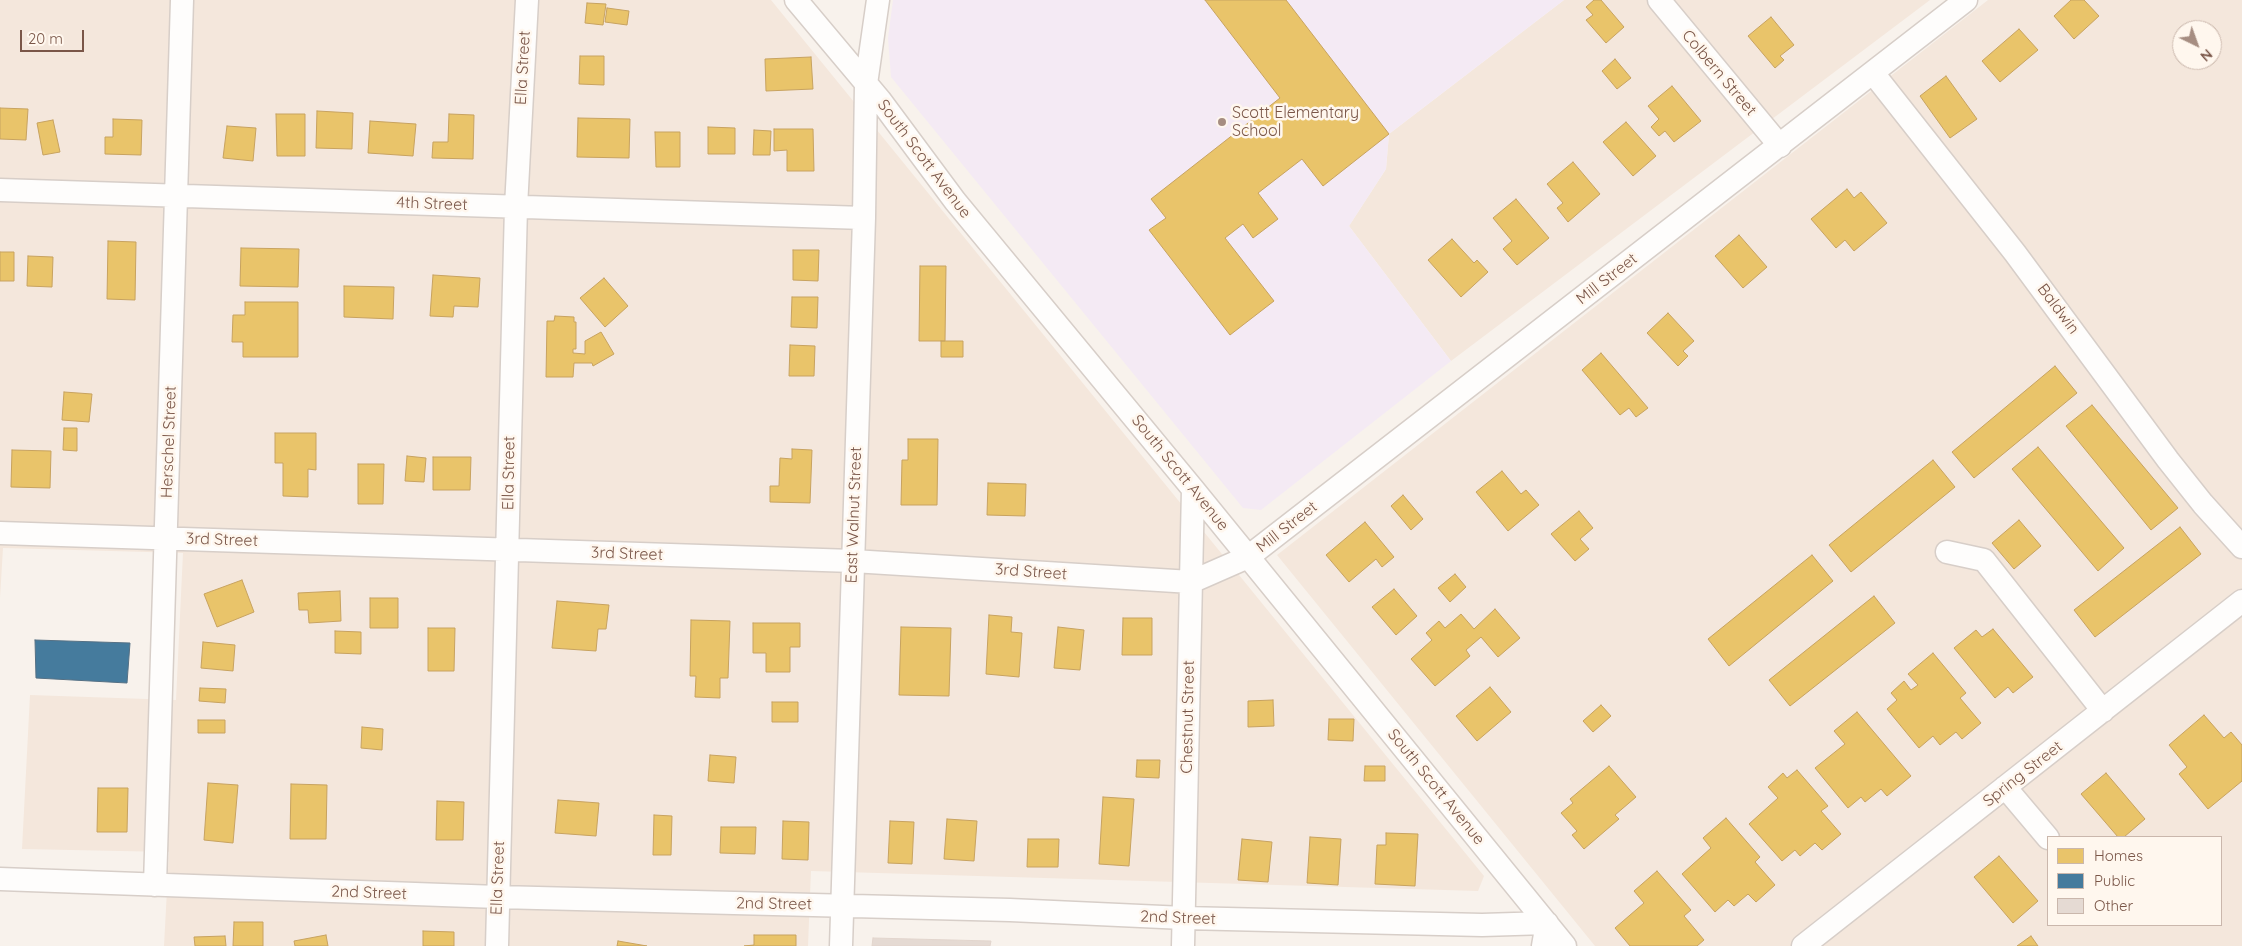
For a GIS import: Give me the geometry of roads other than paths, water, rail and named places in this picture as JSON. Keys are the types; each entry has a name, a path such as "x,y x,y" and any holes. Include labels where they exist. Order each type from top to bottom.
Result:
{"street":[{"name":"Herschel Street","path":"155,885 182,0"},
{"name":"Ella Street","path":"497,946 516,207 527,0"},
{"name":"South Scott Avenue","path":"796,0 866,84 955,201 1193,489 1565,946"},
{"name":"East Walnut Street","path":"841,946 864,218 866,84 878,0"},
{"name":"Colbern Street","path":"1659,0 1780,146"},
{"name":"Mill Street","path":"1248,557 1966,0"},
{"name":"Baldwin","path":"1873,73 2021,260 2168,460 2203,504 2242,547"},
{"name":"4th Street","path":"0,190 864,218"},
{"name":"Chestnut Street","path":"1183,946 1193,489"},
{"name":"3rd Street","path":"0,533 853,561 1191,582 1248,557"},
{"path":"1947,552 1984,560 2103,711"},
{"name":"Spring Street","path":"1804,946 2242,601"},
{"path":"2005,787 2047,837"},
{"name":"2nd Street","path":"0,879 498,898 842,905 1184,918 1482,925 1547,923"},
{"path":"1543,946 1547,923"}],"place":[{"name":"Scott Elementary School","path":"1222,122"}]}
